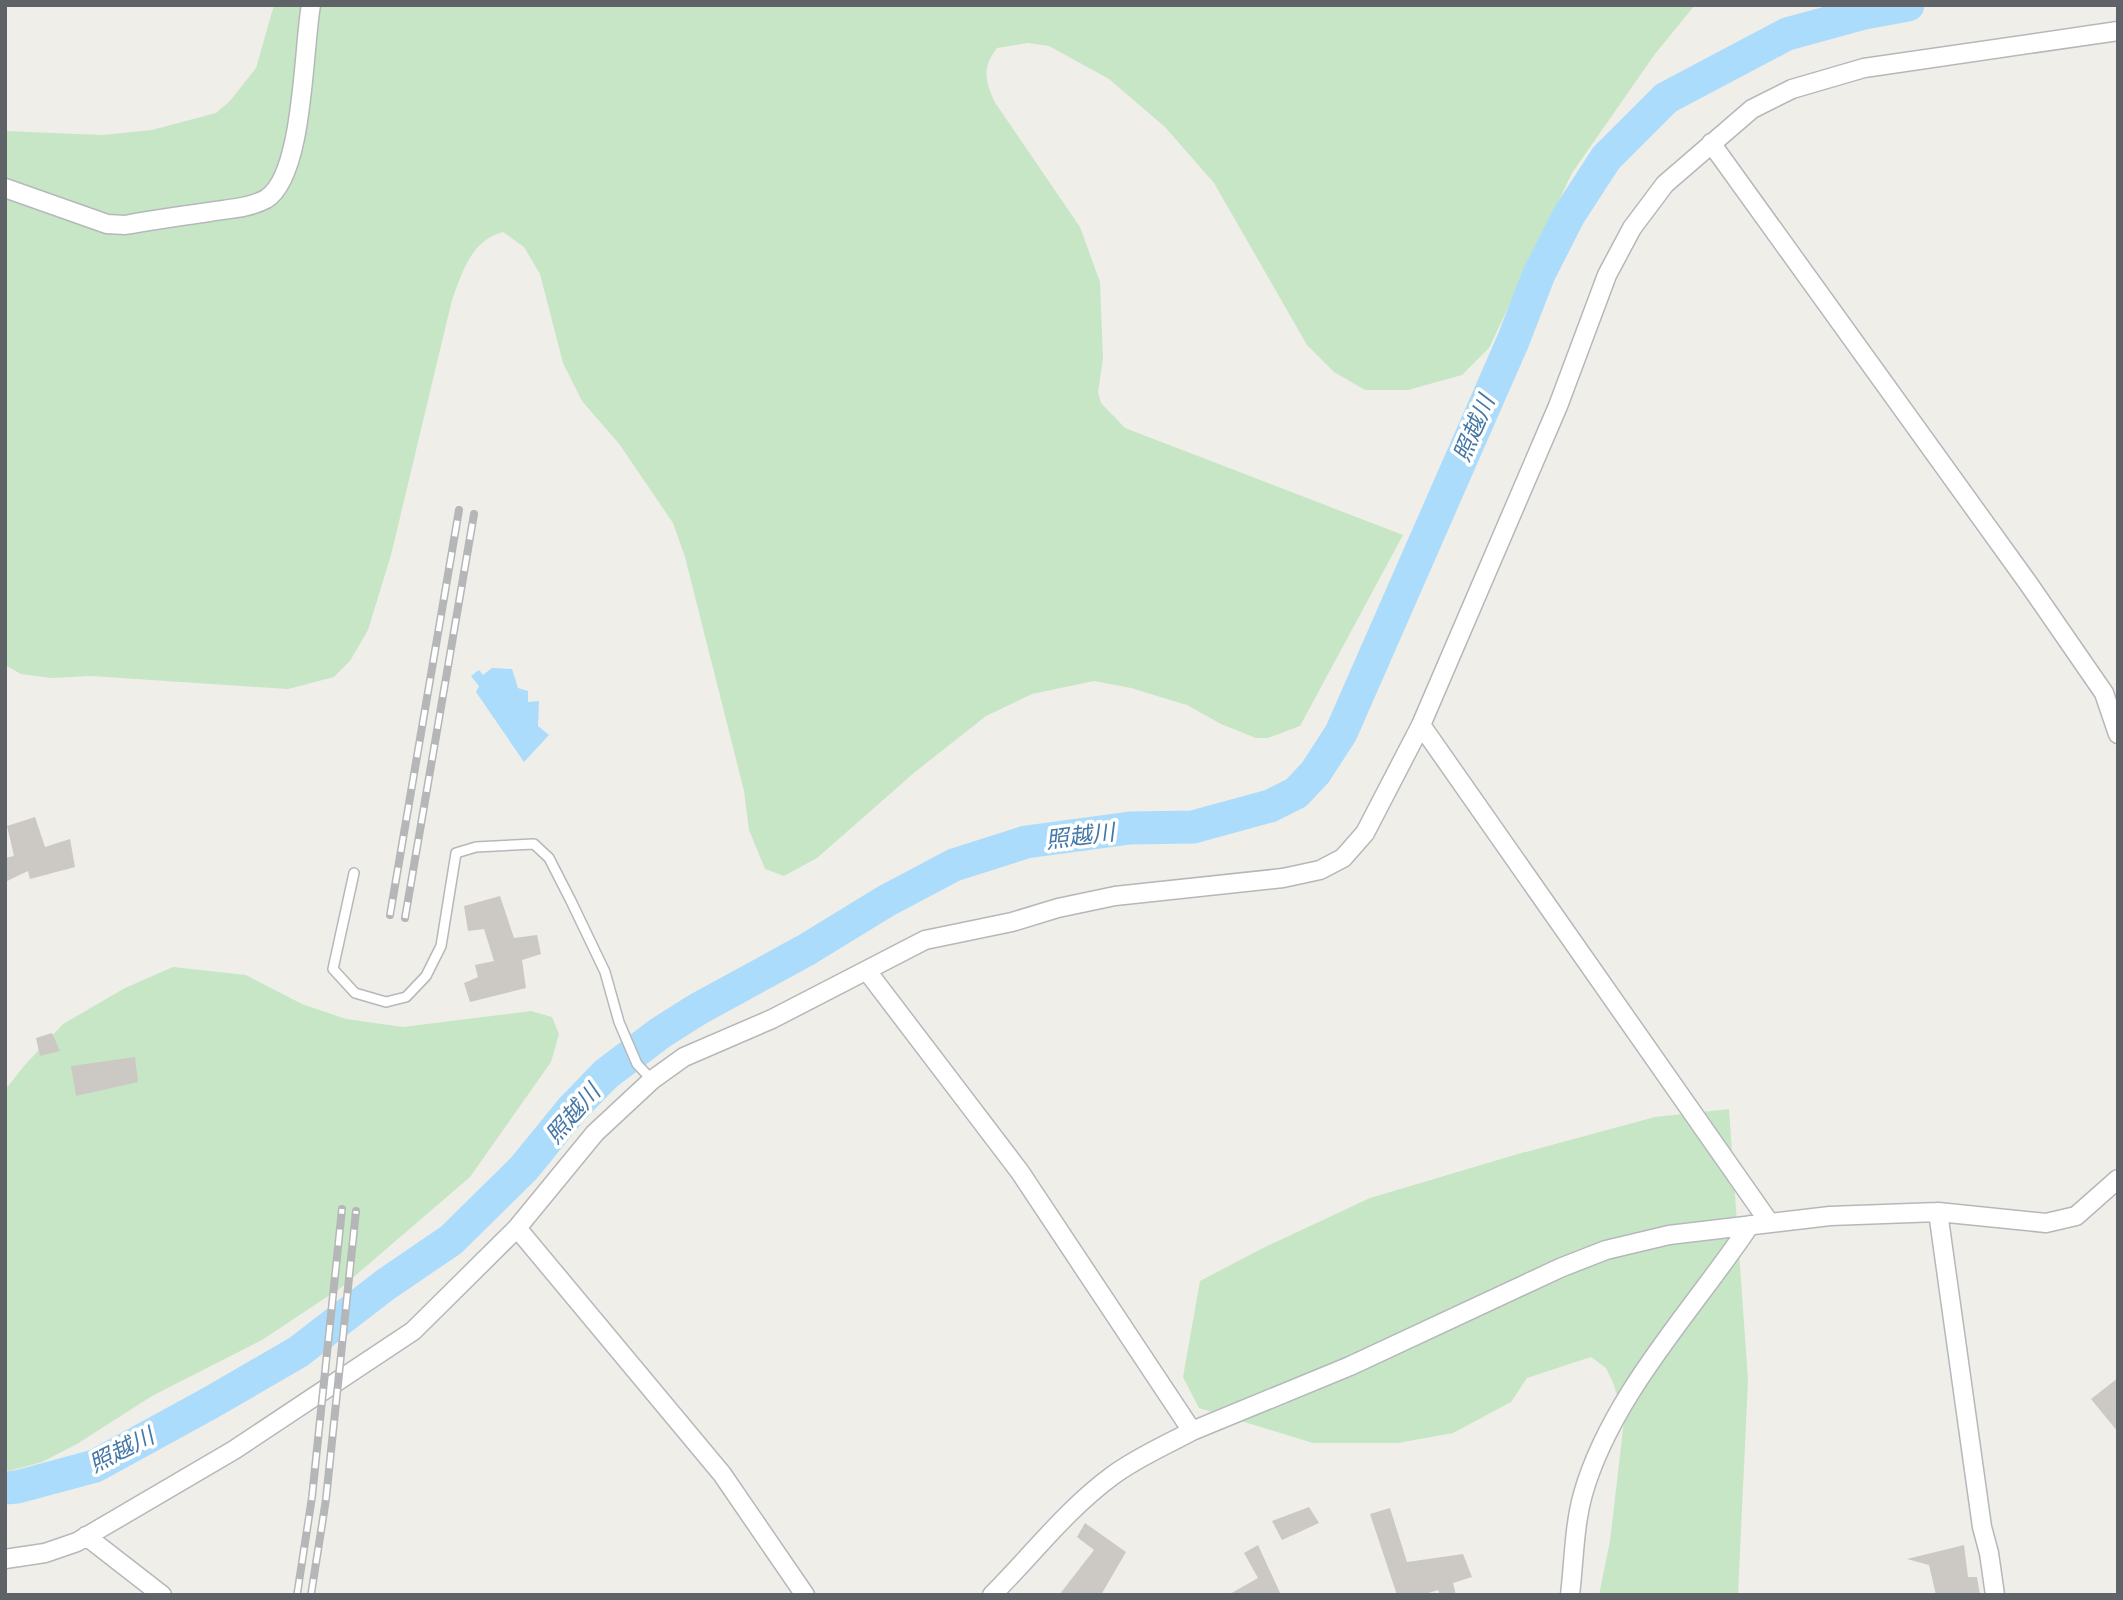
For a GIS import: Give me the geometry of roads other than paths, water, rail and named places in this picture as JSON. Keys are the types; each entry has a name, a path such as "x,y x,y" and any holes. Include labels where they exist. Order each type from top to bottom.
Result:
{"street":[{"path":"5,188 107,224 125,225 247,206 267,198 277,188 291,158 296,137 311,5"},
{"path":"5,1559 59,1549 86,1536 259,1434 413,1331 517,1228 595,1133 652,1080 684,1057 772,1018 925,940 1115,896 1283,878 1320,870 1343,858 1365,833 1421,725 1558,406 1606,275 1632,228 1665,184 1752,109 1792,89 1864,68 2118,32"},
{"path":"1711,143 2105,694 2118,733"},
{"path":"1421,725 1769,1222"},
{"path":"867,971 1020,1172 1192,1431"},
{"path":"992,1595 1056,1526 1112,1476 1192,1431 1350,1367 1560,1268 1606,1250 1669,1235 1830,1216 1938,1212 2046,1223 2063,1221 2076,1216 2118,1179"},
{"path":"1938,1212 1982,1527 1995,1595"},
{"path":"1570,1595 1583,1493 1606,1438 1645,1370 1749,1225"},
{"path":"517,1228 722,1474 805,1595"},
{"path":"86,1536 162,1595"}],"lane":[{"path":"354,873 333,969 355,993 386,1002 406,997 426,976 441,946 450,876 456,853 476,847 534,844 549,858 605,972 619,1022 638,1064 652,1080"}],"water":[{"path":"492,668 512,669 518,688 528,691 528,702 539,701 538,726 549,735 524,762 476,692 479,686 471,676 479,670 483,675"}],"waterway":[{"name":"照越川","path":"5,1488 95,1466 298,1352 385,1285 451,1240 524,1168 572,1109 606,1074 660,1033 698,1009 806,950 886,901 954,865 1026,842 1130,828 1193,827 1270,806 1296,793 1315,773 1341,733 1513,341 1539,274 1569,215 1606,158 1666,98 1787,34 1864,13 1908,5"}],"railway":[{"path":"390,915 459,510"},
{"path":"405,918 474,514"},
{"path":"297,1595 312,1497 342,1209"},
{"path":"311,1595 326,1499 356,1211"}]}
